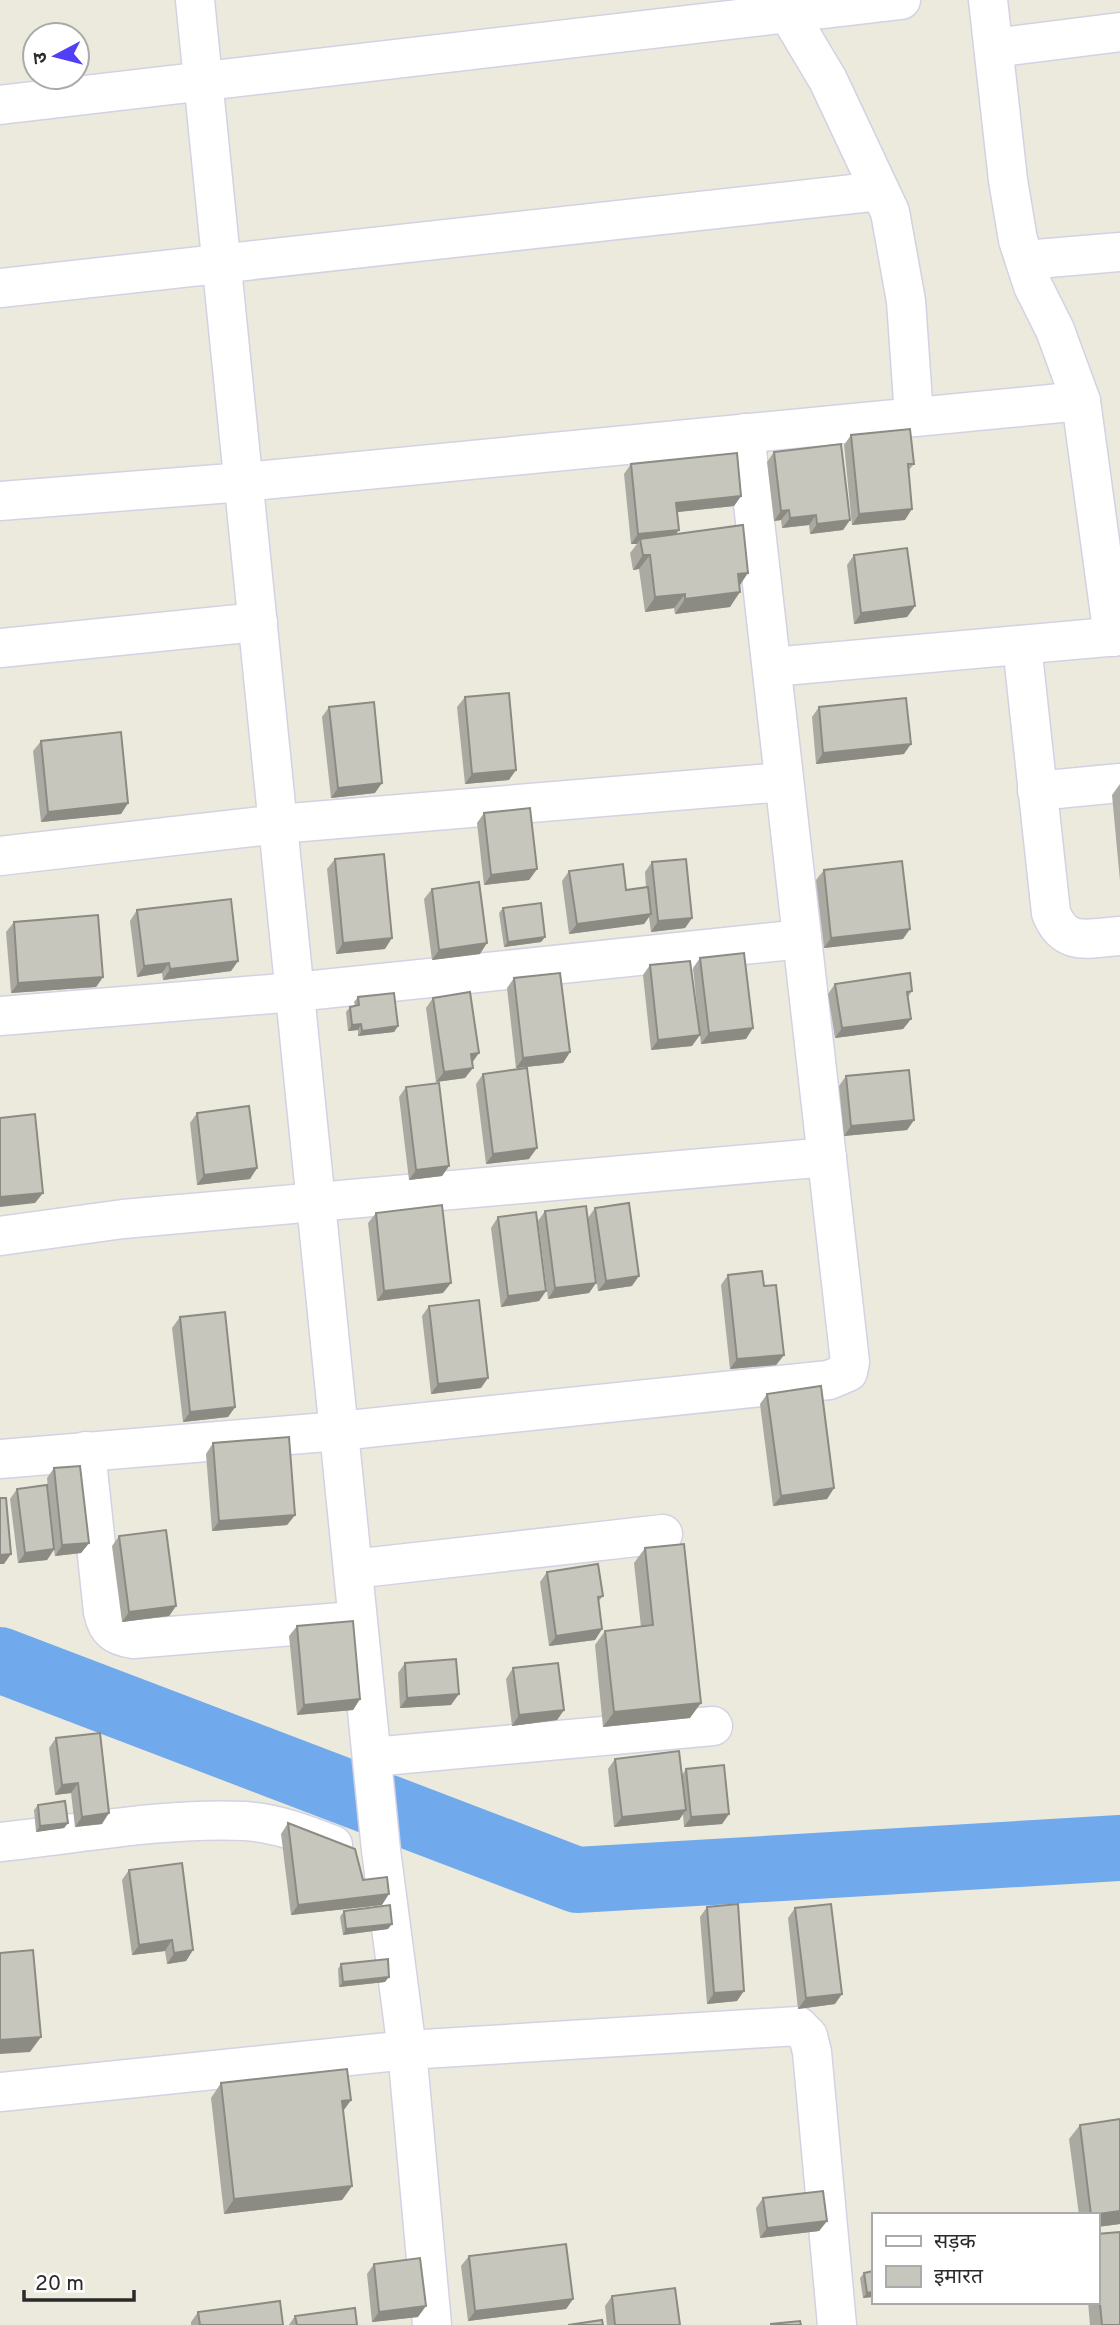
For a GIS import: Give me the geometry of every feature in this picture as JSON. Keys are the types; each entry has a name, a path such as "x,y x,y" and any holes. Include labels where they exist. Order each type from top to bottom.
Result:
{"street":[{"path":"195,0 382,1857 407,2050 432,2325"},
{"path":"0,105 901,0"},
{"path":"772,667 1116,637 1107,480 1081,401 1025,260 1008,180 988,0"},
{"path":"788,13 828,80 890,212 906,301 914,416"},
{"path":"994,48 1120,32"},
{"path":"0,288 880,191"},
{"path":"1025,260 1120,252"},
{"path":"0,500 244,482 1081,401"},
{"path":"0,1459 339,1431 840,1378 848,1372 850,1362 745,433"},
{"path":"0,648 258,622"},
{"path":"1022,645 1051,913 1057,928 1067,936 1082,939 1120,936"},
{"path":"0,856 278,824 784,782"},
{"path":"1037,791 1120,783"},
{"path":"0,1016 295,992 802,939"},
{"path":"0,1236 123,1219 827,1157"},
{"path":"86,1451 103,1612 106,1626 117,1636 133,1639 358,1621"},
{"path":"353,1569 663,1534"},
{"path":"373,1765 713,1726"},
{"path":"0,1842 188,1823 247,1821 294,1830 382,1857"},
{"path":"0,2092 407,2050 798,2026 808,2036 812,2052 837,2325"}],"building":[{"path":"910,429 914,464 908,464 912,509 859,514 851,435"},
{"path":"841,444 850,520 817,524 816,515 790,518 789,510 781,511 774,452"},
{"path":"737,453 741,496 676,503 679,530 638,534 631,464"},
{"path":"743,525 748,573 738,574 740,592 685,599 685,594 655,597 650,555 643,555 640,539"},
{"path":"907,548 915,606 861,613 854,555"},
{"path":"509,693 516,770 472,774 465,697"},
{"path":"906,698 911,744 823,753 819,707"},
{"path":"374,702 382,783 338,788 329,707"},
{"path":"121,732 128,803 48,812 41,741"},
{"path":"530,808 537,869 491,875 484,813"},
{"path":"384,854 392,938 343,943 335,859"},
{"path":"686,859 692,918 658,921 652,862"},
{"path":"902,861 910,929 831,938 824,870"},
{"path":"623,864 626,890 648,887 651,914 577,924 569,871"},
{"path":"479,882 487,943 439,950 432,889"},
{"path":"231,899 238,961 170,969 169,963 144,966 137,910"},
{"path":"541,903 545,937 508,942 503,908"},
{"path":"98,915 103,977 18,983 14,922"},
{"path":"744,953 753,1028 709,1033 700,958"},
{"path":"690,961 700,1035 658,1040 650,965"},
{"path":"560,973 570,1052 523,1058 514,978"},
{"path":"910,973 912,991 907,992 911,1019 842,1028 835,984"},
{"path":"470,992 479,1053 471,1054 473,1068 444,1072 433,998"},
{"path":"394,993 398,1026 362,1031 361,1024 352,1025 350,1007 359,1005 358,997"},
{"path":"527,1068 537,1148 493,1154 483,1074"},
{"path":"909,1070 914,1120 851,1126 846,1076"},
{"path":"439,1083 449,1166 416,1170 406,1087"},
{"path":"249,1106 257,1168 204,1175 197,1113"},
{"path":"35,1114 43,1193 0,1197 0,1118"},
{"path":"629,1203 639,1276 606,1281 595,1208"},
{"path":"442,1205 451,1283 384,1291 376,1213"},
{"path":"586,1206 596,1283 555,1288 545,1211"},
{"path":"536,1212 546,1291 508,1296 498,1217"},
{"path":"762,1271 764,1286 776,1285 784,1355 737,1359 728,1275"},
{"path":"479,1300 488,1378 438,1384 429,1306"},
{"path":"225,1312 235,1407 190,1412 180,1317"},
{"path":"821,1386 834,1488 781,1496 767,1394"},
{"path":"289,1437 295,1515 219,1521 213,1443"},
{"path":"80,1466 89,1543 62,1545 54,1468"},
{"path":"47,1485 54,1549 25,1553 17,1489"},
{"path":"0,1498 6,1498 11,1554 0,1555"},
{"path":"166,1530 176,1606 129,1612 119,1536"},
{"path":"684,1544 701,1703 614,1712 605,1631 653,1625 645,1548"},
{"path":"598,1564 603,1596 598,1597 602,1629 556,1636 547,1572"},
{"path":"353,1621 360,1699 304,1705 297,1626"},
{"path":"456,1659 459,1694 407,1698 405,1663"},
{"path":"558,1663 564,1710 519,1715 513,1668"},
{"path":"100,1733 109,1813 82,1817 78,1783 62,1785 56,1738"},
{"path":"679,1751 686,1810 622,1817 615,1759"},
{"path":"724,1765 729,1814 691,1817 686,1769"},
{"path":"65,1801 68,1823 40,1826 38,1805"},
{"path":"288,1823 355,1849 363,1880 387,1877 389,1894 298,1905"},
{"path":"182,1863 193,1950 174,1953 172,1940 139,1945 129,1870"},
{"path":"738,1904 744,1991 714,1993 707,1907"},
{"path":"831,1904 842,1994 806,1998 795,1908"},
{"path":"390,1905 392,1924 346,1929 344,1911"},
{"path":"33,1950 41,2037 0,2040 0,1953"},
{"path":"388,1959 389,1977 343,1982 341,1964"},
{"path":"347,2069 351,2100 342,2101 352,2186 234,2199 221,2083"},
{"path":"1120,2119 1120,2211 1091,2213 1080,2125"},
{"path":"823,2191 827,2221 767,2228 763,2198"},
{"path":"1120,2232 1120,2325 1102,2325 1099,2234"},
{"path":"566,2244 573,2299 475,2311 469,2256"},
{"path":"420,2258 426,2306 379,2312 374,2264"},
{"path":"872,2271 872,2292 867,2293 864,2273"},
{"path":"675,2288 680,2325 615,2325 612,2296"},
{"path":"280,2301 283,2325 200,2325 198,2312"},
{"path":"355,2308 357,2325 297,2325 295,2316"},
{"path":"602,2320 603,2325 568,2325"},
{"path":"800,2321 801,2325 771,2325 771,2324"}],"waterway":[{"path":"0,1660 577,1880 1120,1848"}]}
